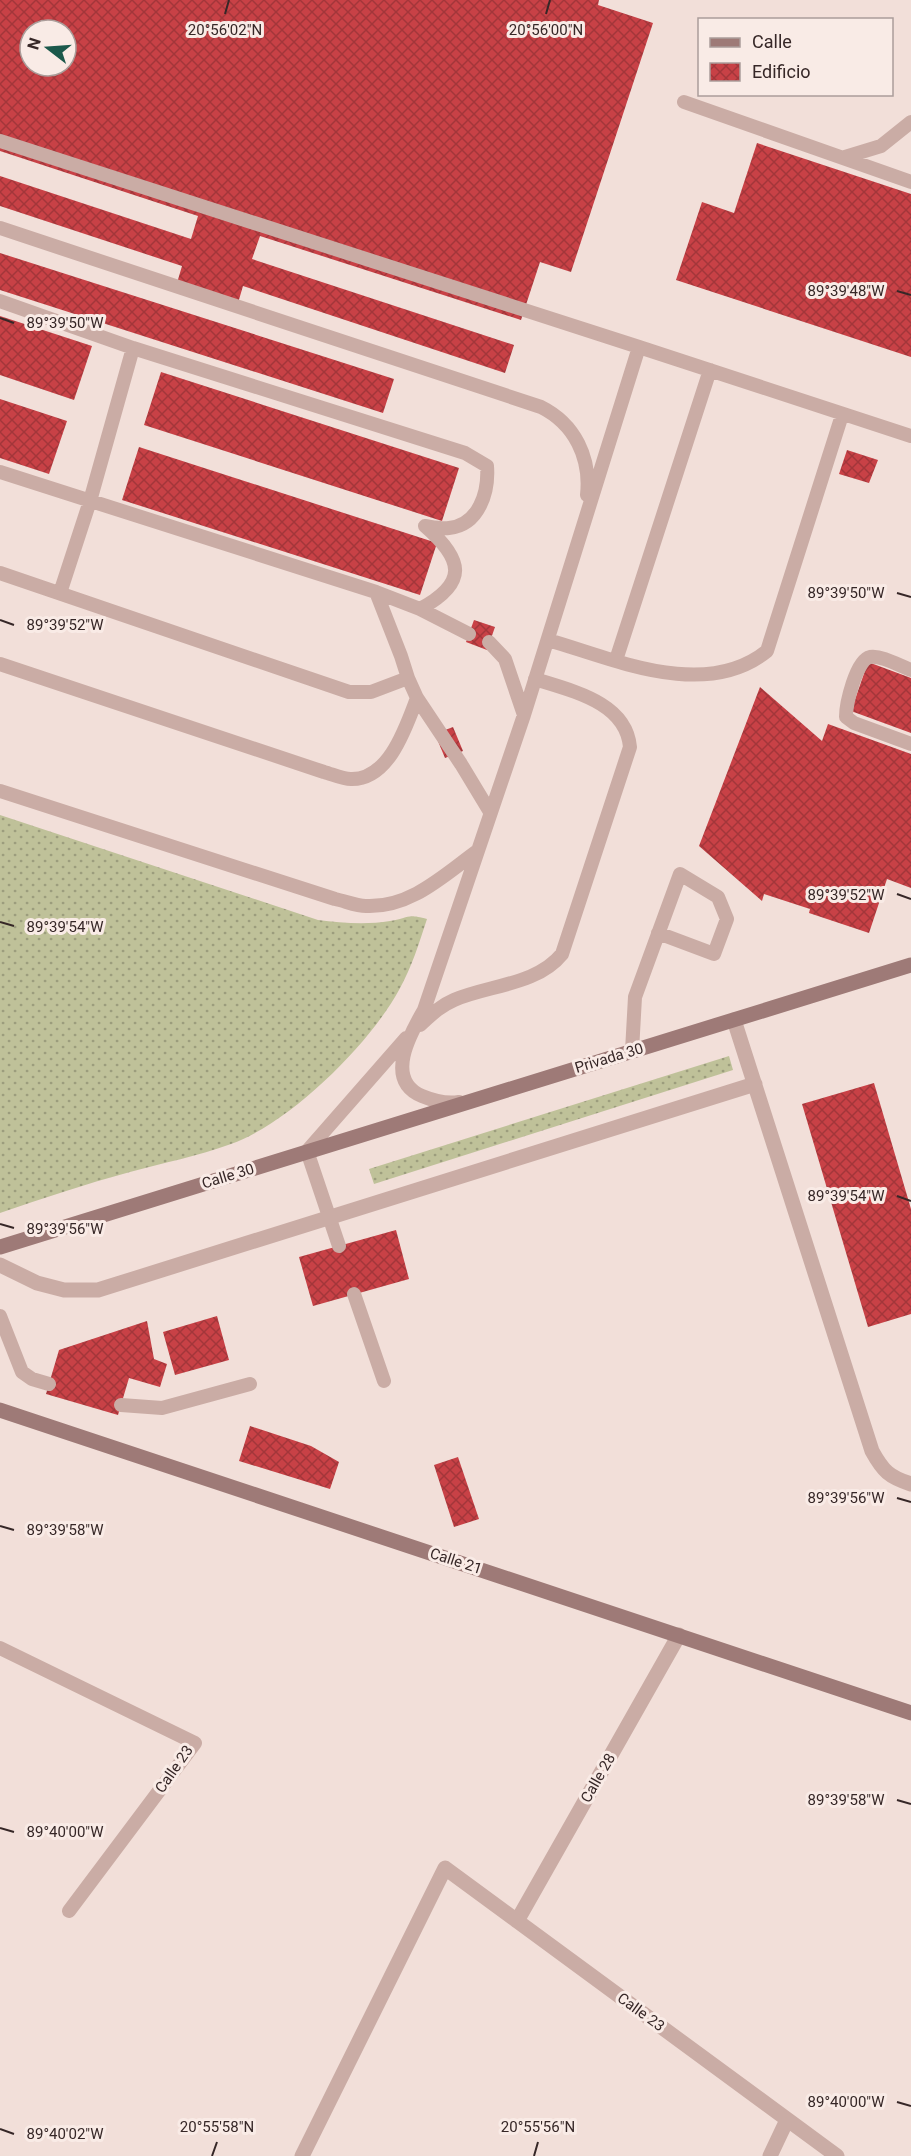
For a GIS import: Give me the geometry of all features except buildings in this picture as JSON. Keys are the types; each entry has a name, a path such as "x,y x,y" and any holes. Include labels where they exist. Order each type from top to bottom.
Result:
{"street":[{"name":"Privada 30","path":"307,1151 911,966"},
{"path":"734,1020 872,1451 882,1470 898,1480 911,1484"},
{"path":"0,1265 37,1283 64,1290 98,1290 754,1084"},
{"name":"Calle 30","path":"0,1246 307,1151"},
{"name":"Calle 21","path":"0,1410 911,1713"},
{"name":"Calle 28","path":"517,1921 679,1635"},
{"name":"Calle 23","path":"302,2156 445,1868 837,2156"},
{"path":"770,2156 787,2120"}],"lane":[{"path":"684,102 911,182"},
{"path":"845,157 880,146 911,122"},
{"path":"0,141 911,436"},
{"path":"0,228 546,409 567,426 585,458 589,477 581,533"},
{"path":"0,301 134,348 465,453 487,466 488,483 477,512 462,525 447,529 425,526 448,550 453,559 455,572 452,586 438,599 420,609"},
{"path":"476,1100 453,1103 418,1094 410,1086 401,1070 402,1057 410,1034 424,1010 476,852 525,715 639,347"},
{"path":"60,593 90,501 134,348"},
{"path":"616,660 710,370"},
{"path":"548,640 656,671 685,675 712,674 753,662 767,651 842,415"},
{"path":"0,472 376,592 420,609 469,634"},
{"path":"0,573 349,692 371,692 408,678"},
{"path":"376,592 417,698 490,812"},
{"path":"489,642 505,659 525,715"},
{"path":"911,670 868,657 860,663 846,707 846,717 854,723 911,744"},
{"path":"0,664 351,779 373,773 390,756 404,733 417,698"},
{"path":"339,1246 307,1151 410,1034 440,1008 455,1000 538,974 554,964 562,954 630,747 629,734 617,716 598,702 536,679"},
{"path":"0,791 334,899 364,906 389,905 408,898 431,885 476,852"},
{"path":"632,1051 635,997 658,933 680,874 718,897 728,919 714,954 658,933"},
{"path":"354,1294 384,1381"},
{"path":"0,1316 22,1372 32,1379 49,1384"},
{"path":"121,1405 162,1408 250,1384"},
{"name":"Calle 23","path":"0,1648 195,1743 69,1911"}],"green space":[{"path":"0,815 318,920 363,923 390,921 411,916 427,919 408,973 386,1012 326,1080 278,1119 254,1134 231,1144 97,1181 0,1213"},
{"path":"729,1056 733,1070 374,1184 369,1169"}]}
